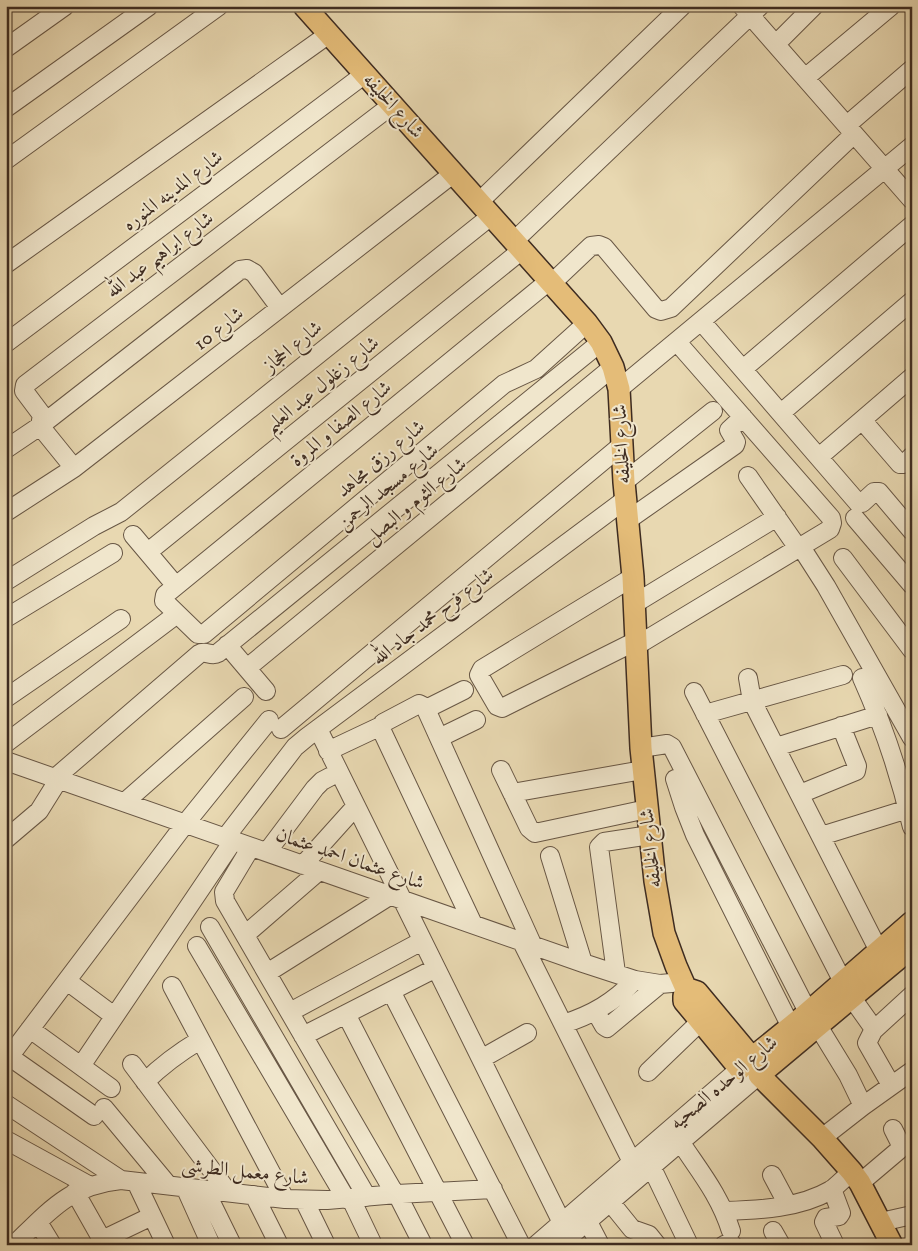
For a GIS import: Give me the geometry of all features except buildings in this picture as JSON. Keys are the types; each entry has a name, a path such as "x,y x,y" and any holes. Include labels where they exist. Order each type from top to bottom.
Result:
{"main road":[{"name":"شارع الخليفه","path":"304,6 587,323 601,342 613,367 619,389 625,490 633,577 641,748 660,916 669,950 685,987 684,1002 701,1021 750,1067"},
{"name":"شارع الوحده الصحيه","path":"750,1067 848,990 883,959 912,922"},
{"name":"شارع الوحده الصحيه","path":"883,959 912,947"},
{"path":"685,987 697,992 750,1067 822,1138 856,1177 892,1245"}],"street":[{"path":"6,48 65,6"},
{"path":"6,108 149,6"},
{"path":"6,160 219,6"},
{"name":"شارع الحجاز","path":"6,581 94,526 121,512 485,209 682,6"},
{"path":"776,44 814,6"},
{"path":"805,78 891,6"},
{"path":"751,9 776,44 912,200"},
{"name":"شارع زغلول عبد العليم","path":"148,552 518,245 751,9"},
{"path":"6,264 329,34"},
{"path":"850,130 912,70"},
{"name":"شارع المدينه المنوره","path":"6,343 365,74"},
{"name":"شارع ابراهيم عبد الله","path":"40,426 42,415 24,391 25,385 392,105"},
{"name":"شارع الصفا و المروة","path":"172,608 164,598 165,595 551,282 591,246 599,244 604,247 656,309 671,308 850,130"},
{"path":"619,389 912,146"},
{"name":"شارع 10","path":"6,512 74,468 454,174"},
{"path":"743,369 912,225"},
{"path":"6,449 40,426 240,270 247,269 254,273 280,308"},
{"path":"781,413 912,301"},
{"path":"701,322 858,502 859,510 912,585"},
{"name":"شارع رزق مجاهد","path":"172,608 198,634 205,633 504,384 536,369 587,323"},
{"name":"شارع مسجد الرحمن","path":"57,778 199,654 204,652 217,654 601,342"},
{"path":"633,577 482,669 480,677 497,706 502,708 636,644 830,529 831,518 677,342"},
{"name":"شارع الثوم و البصل","path":"246,668 613,367"},
{"path":"819,457 912,377"},
{"name":"شارع فرح محمد جاد الله","path":"81,1066 229,839 295,748 625,490 713,411"},
{"path":"628,520 735,445 736,442 728,430 743,417"},
{"path":"862,420 900,464 904,464 912,456"},
{"path":"40,426 74,468"},
{"path":"211,1245 176,1186 99,1112 8,1059 186,824 275,724 622,445"},
{"path":"748,476 826,586 912,738"},
{"path":"859,510 874,492 881,493 912,530"},
{"path":"634,604 777,517"},
{"path":"133,535 176,586"},
{"path":"6,618 114,553"},
{"path":"842,558 912,650"},
{"path":"6,743 172,608"},
{"path":"6,698 121,619"},
{"path":"228,645 266,691"},
{"path":"706,714 843,675"},
{"path":"748,678 752,701 883,959"},
{"path":"862,678 895,761 912,827"},
{"path":"426,709 464,690"},
{"path":"694,692 848,990 874,1030"},
{"path":"125,802 244,697"},
{"path":"328,751 380,726 382,723 419,704 424,706 563,1024 632,1162"},
{"path":"776,747 878,715"},
{"path":"439,738 476,720"},
{"path":"380,726 472,924"},
{"path":"800,794 856,771 857,766 841,726"},
{"path":"318,729 356,806 396,897 436,968 564,1235"},
{"path":"641,748 667,744 672,746 807,1022"},
{"name":"شارع عثمان احمد عثمان","path":"6,761 583,963 635,980 685,987"},
{"path":"501,770 532,832 537,833 647,809"},
{"path":"512,793 643,770"},
{"path":"339,772 322,781 259,850 224,892 225,901 396,1194 423,1245"},
{"path":"6,839 39,810 57,778"},
{"path":"675,779 696,835 807,1022 848,1075 863,1106"},
{"path":"245,935 311,868 356,806"},
{"path":"821,836 908,810"},
{"path":"616,973 599,846 604,842 650,835"},
{"path":"550,856 583,963"},
{"path":"267,973 396,897"},
{"path":"210,927 355,1198 373,1245"},
{"path":"290,1012 422,941"},
{"path":"197,946 355,1198"},
{"path":"303,1036 436,968"},
{"path":"563,1024 596,1012 622,993 635,980"},
{"path":"67,981 114,1016"},
{"path":"596,1012 607,1028 660,984"},
{"path":"172,986 285,1199"},
{"path":"391,991 521,1245"},
{"path":"891,1085 867,1043 874,1030 912,995"},
{"path":"346,1014 465,1245"},
{"path":"648,1072 701,1021"},
{"path":"30,1030 110,1088"},
{"path":"481,1059 527,1033"},
{"path":"145,1082 168,1060 200,1040"},
{"path":"132,1064 228,1192"},
{"name":"شارع الوحده الصحيه","path":"536,1245 564,1235 588,1222 611,1203 681,1143 750,1067"},
{"name":"شارع الوحده الصحيه","path":"564,1235 632,1162 750,1067"},
{"path":"822,1138 912,1071"},
{"path":"6,1104 128,1181 152,1216 166,1245"},
{"path":"725,1211 756,1210 788,1205 832,1189 856,1177 899,1150 900,1143 893,1129"},
{"path":"6,1140 82,1189 104,1242 152,1216"},
{"path":"681,1143 716,1194 725,1211 729,1240"},
{"path":"652,1168 689,1245"},
{"path":"772,1175 788,1205"},
{"name":"شارع معمل الطرشى","path":"14,1245 55,1206 82,1189 105,1182 128,1181 304,1200 493,1189"},
{"path":"832,1189 841,1213 839,1216 826,1218 824,1222 835,1245"},
{"path":"205,1190 232,1245"},
{"path":"254,1195 279,1245"},
{"path":"304,1200 326,1245"},
{"path":"611,1203 632,1229 649,1235 657,1245"},
{"path":"880,1222 912,1215"},
{"path":"38,1222 52,1245"},
{"path":"588,1222 600,1245"}]}
